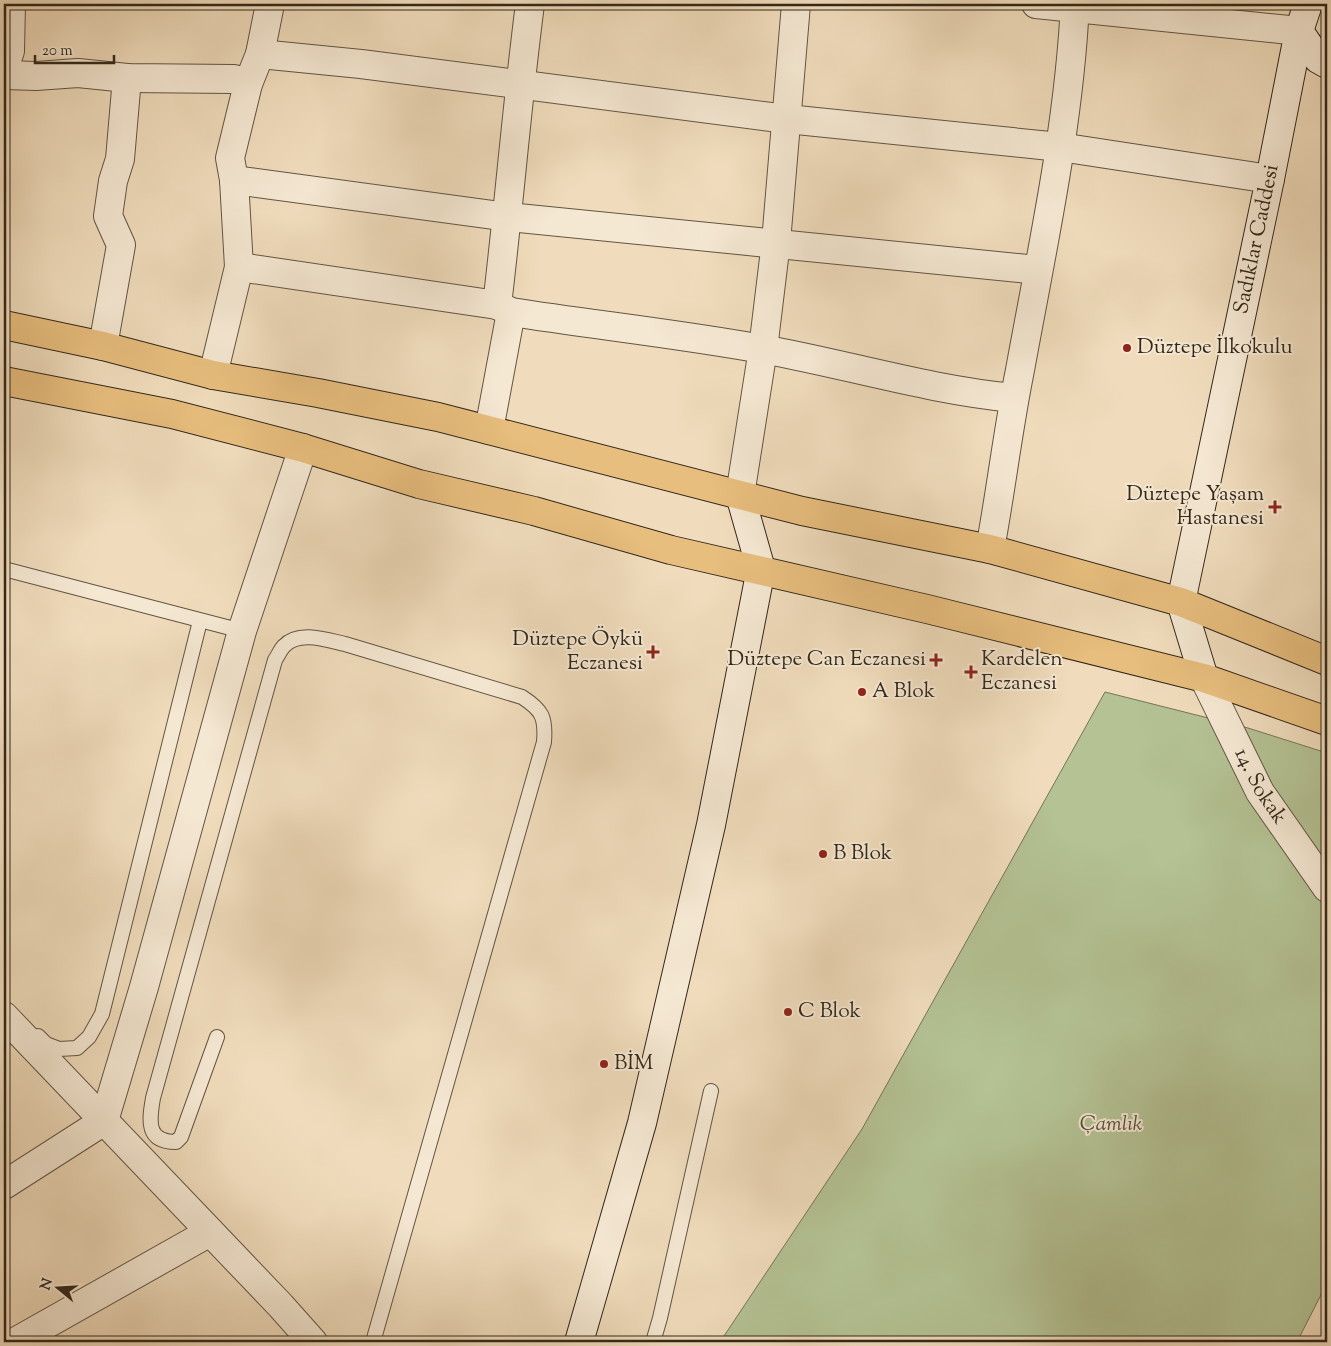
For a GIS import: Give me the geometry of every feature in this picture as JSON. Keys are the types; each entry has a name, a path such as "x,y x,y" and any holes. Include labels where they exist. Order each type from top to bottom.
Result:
{"main road":[{"path":"4,325 103,346 213,375 318,393 438,417 802,511 990,549 1181,602 1327,661"},
{"path":"4,381 172,414 303,448 418,484 534,511 671,550 1204,678 1327,721"}],"street":[{"path":"4,69 10,51 11,4"},
{"path":"213,375 239,267 234,180 230,158 248,84 260,54 270,4"},
{"path":"489,430 504,309 508,217 520,86 530,4"},
{"path":"578,1342 642,1123 711,825 760,570 740,495 763,349 776,242 796,4"},
{"path":"1036,4 1075,6 1299,31 1318,59 1327,64"},
{"name":"Sadıklar Caddesi","path":"1204,678 1181,602 1270,179 1299,31 1308,4"},
{"path":"990,549 1014,398 1060,147 1067,96 1075,6"},
{"path":"260,54 361,64 786,119 1060,147 1270,179"},
{"path":"4,75 36,76 78,73 127,78 234,79 248,84"},
{"path":"103,346 121,244 108,216 113,181 120,159 127,78"},
{"path":"234,180 508,217 776,242 1038,270"},
{"path":"239,267 763,349 925,384 990,396 1014,398"},
{"path":"4,1185 104,1121 144,987 242,631 303,448"},
{"name":"14. Sokak","path":"1204,678 1260,792 1327,888"},
{"path":"5,1016 282,1306 313,1342"},
{"path":"15,1342 210,1232"}],"lane":[{"path":"4,569 242,631"},
{"path":"5,1016 46,1044 59,1049 77,1048 89,1036 102,1014 200,621"},
{"path":"217,1036 181,1137 176,1142 169,1142 158,1138 152,1132 150,1112 275,660 284,646 296,638 317,638 345,644 522,697 537,706 546,726 544,742 373,1342"},
{"path":"653,1342 711,1090"}],"green space":[{"name":"Çamlık","path":"1105,692 1248,728 1327,753 1327,1283 1297,1342 720,1342 862,1129"}],"place":[{"name":"Düztepe İlkokulu","path":"1127,348"},
{"name":"Düztepe Yaşam Hastanesi","path":"1275,507"},
{"name":"Düztepe Öykü Eczanesi","path":"653,652"},
{"name":"Düztepe Can Eczanesi","path":"936,660"},
{"name":"Kardelen Eczanesi","path":"971,672"},
{"name":"A Blok","path":"862,692"},
{"name":"B Blok","path":"823,854"},
{"name":"C Blok","path":"788,1012"},
{"name":"BİM","path":"604,1064"}]}
